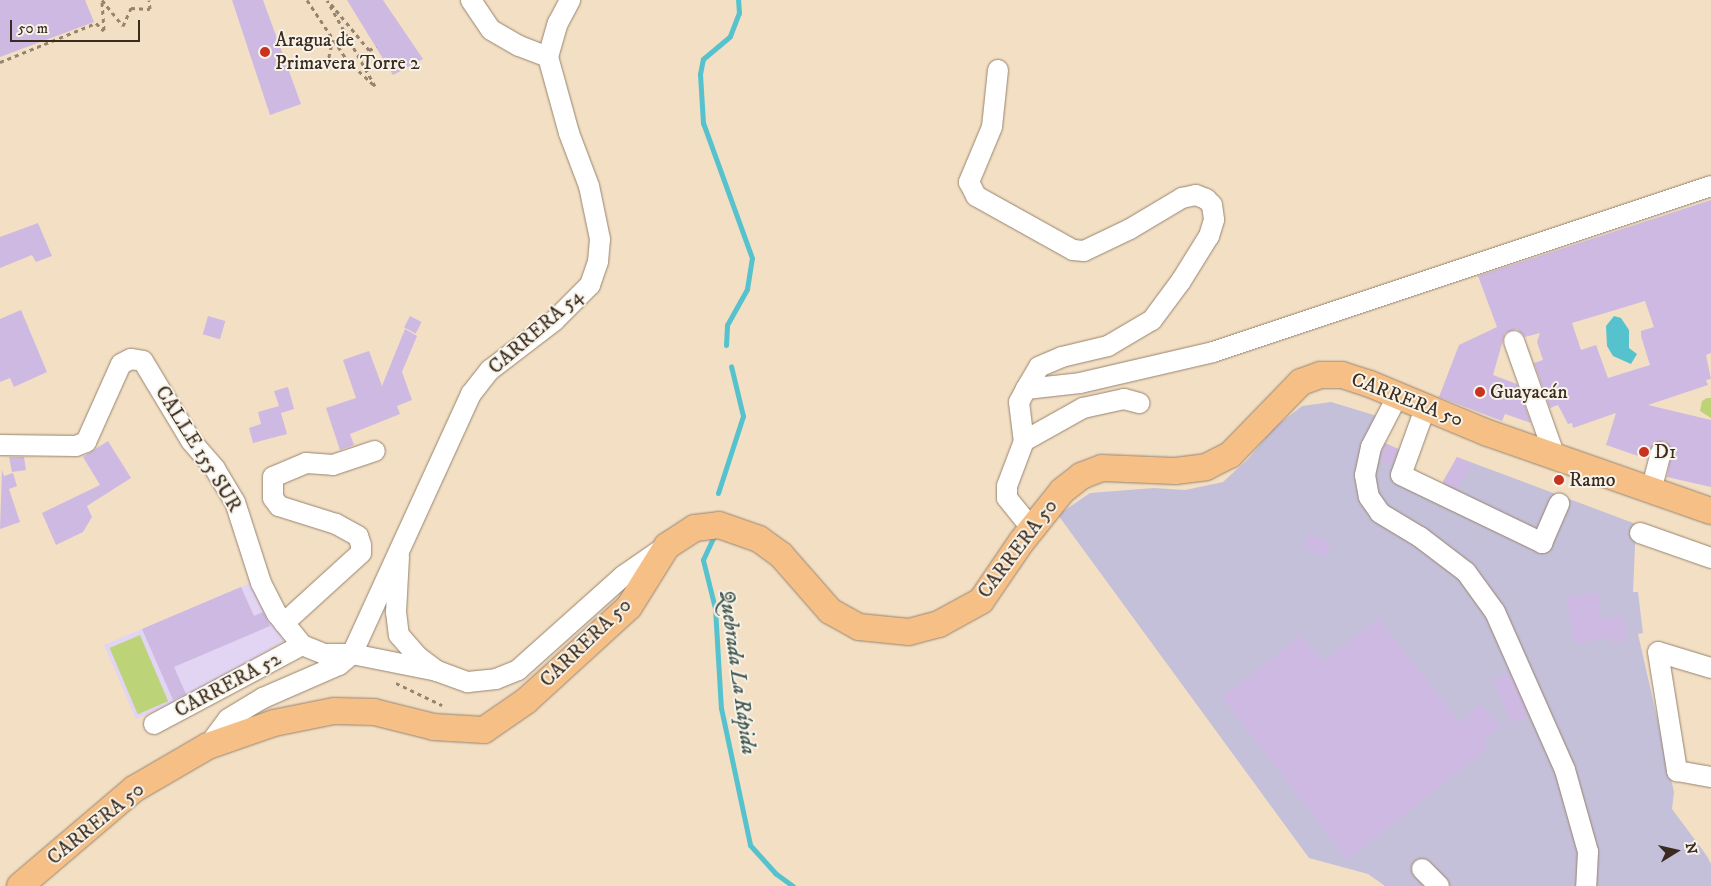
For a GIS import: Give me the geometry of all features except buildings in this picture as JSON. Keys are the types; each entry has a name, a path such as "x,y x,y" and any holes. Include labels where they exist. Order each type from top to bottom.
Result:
{"main road":[{"name":"CARRERA 50","path":"20,886 134,789 208,746 274,723 334,711 374,712 434,727 484,730 526,701 629,607 667,546 695,528 719,525 759,539 781,554 830,611 859,627 909,632 940,624 981,600 1062,491 1081,476 1102,468 1175,471 1206,467 1230,455 1283,397 1301,382 1320,375 1342,375 1555,457 1651,491 1710,508"}],"street":[{"path":"471,0 491,30 520,46 548,56 558,23 570,0"},
{"name":"CARRERA 54","path":"352,654 399,545 472,394 490,370 575,302 590,285 598,262 600,239 589,186 569,133 548,56"},
{"path":"998,70 992,127 969,182 976,196 1073,250 1084,251 1130,229 1182,198 1196,195 1206,198 1212,205 1214,220 1209,236 1181,281 1152,320 1108,346 1062,357 1039,367 1026,389 1019,402 1024,441 1007,486 1007,498 1032,529"},
{"path":"1026,389 1080,383 1213,352 1711,186"},
{"path":"1514,341 1555,457"},
{"name":"CALLE 155 SUR","path":"0,445 76,446 86,442 121,364 131,359 143,362 191,441 215,469 235,502 261,583 284,623 302,644"},
{"path":"1398,395 1371,447 1365,475 1369,497 1380,513 1420,537 1466,572 1495,612 1565,770 1588,852 1586,886"},
{"path":"1024,441 1083,408 1124,399 1139,403"},
{"path":"1426,406 1401,475 1542,543 1560,504"},
{"path":"284,623 361,553 361,544 358,536 336,524 279,506 273,498 273,477 306,463 333,465 375,451"},
{"path":"1651,491 1661,452"},
{"path":"1640,534 1711,558"},
{"name":"CARRERA 54","path":"399,545 396,612 399,635 417,656 437,671 468,682 496,679 518,670 623,576 667,546"},
{"path":"302,644 324,654 352,654 437,671"},
{"name":"CARRERA 52","path":"154,724 302,644"},
{"path":"1711,668 1658,652 1677,771 1711,777"},
{"path":"208,746 228,719 263,698 340,665 352,654"},
{"path":"1422,869 1439,886"}],"path":[{"path":"100,0 123,26 131,8 150,9 149,0"},
{"path":"0,62 17,53 96,23 104,31 100,0"},
{"path":"308,0 347,60 375,86 327,0"},
{"path":"327,0 370,50 376,47"},
{"path":"327,65 334,39"},
{"path":"388,680 447,708"}],"shaded area":[{"name":"Ramo","path":"1331,402 1377,416 1364,444 1381,452 1385,443 1403,451 1399,462 1443,484 1457,457 1636,524 1633,592 1638,592 1643,633 1638,634 1674,792 1672,809 1707,856 1711,864 1711,886 1385,886 1368,874 1309,858 1058,515 1090,493 1154,488 1185,490 1223,482 1248,459 1274,428 1302,406"},
{"path":"250,583 284,641 187,697 136,719 104,645"}],"green space":[{"path":"1711,398 1711,418 1700,411 1702,401"},
{"path":"140,635 168,701 138,714 110,648"}],"water":[{"path":"1614,316 1621,318 1629,330 1629,348 1637,354 1631,364 1613,356 1607,346 1606,326"}],"waterway":[{"name":"Quebrada La Rápida","path":"726,345 727,325 747,289 752,258 703,123 700,74 703,59 730,36 739,13 738,0"},
{"name":"Quebrada La Rápida","path":"718,493 743,416 731,366"},
{"name":"Quebrada La Rápida","path":"714,536 703,560 715,608 721,708 750,845 775,873 793,886"}],"place":[{"name":"Aragua de Primavera Torre 2","path":"265,52"},
{"name":"Guayacán","path":"1480,392"},
{"name":"D1","path":"1644,452"},
{"name":"Ramo","path":"1559,480"}]}
